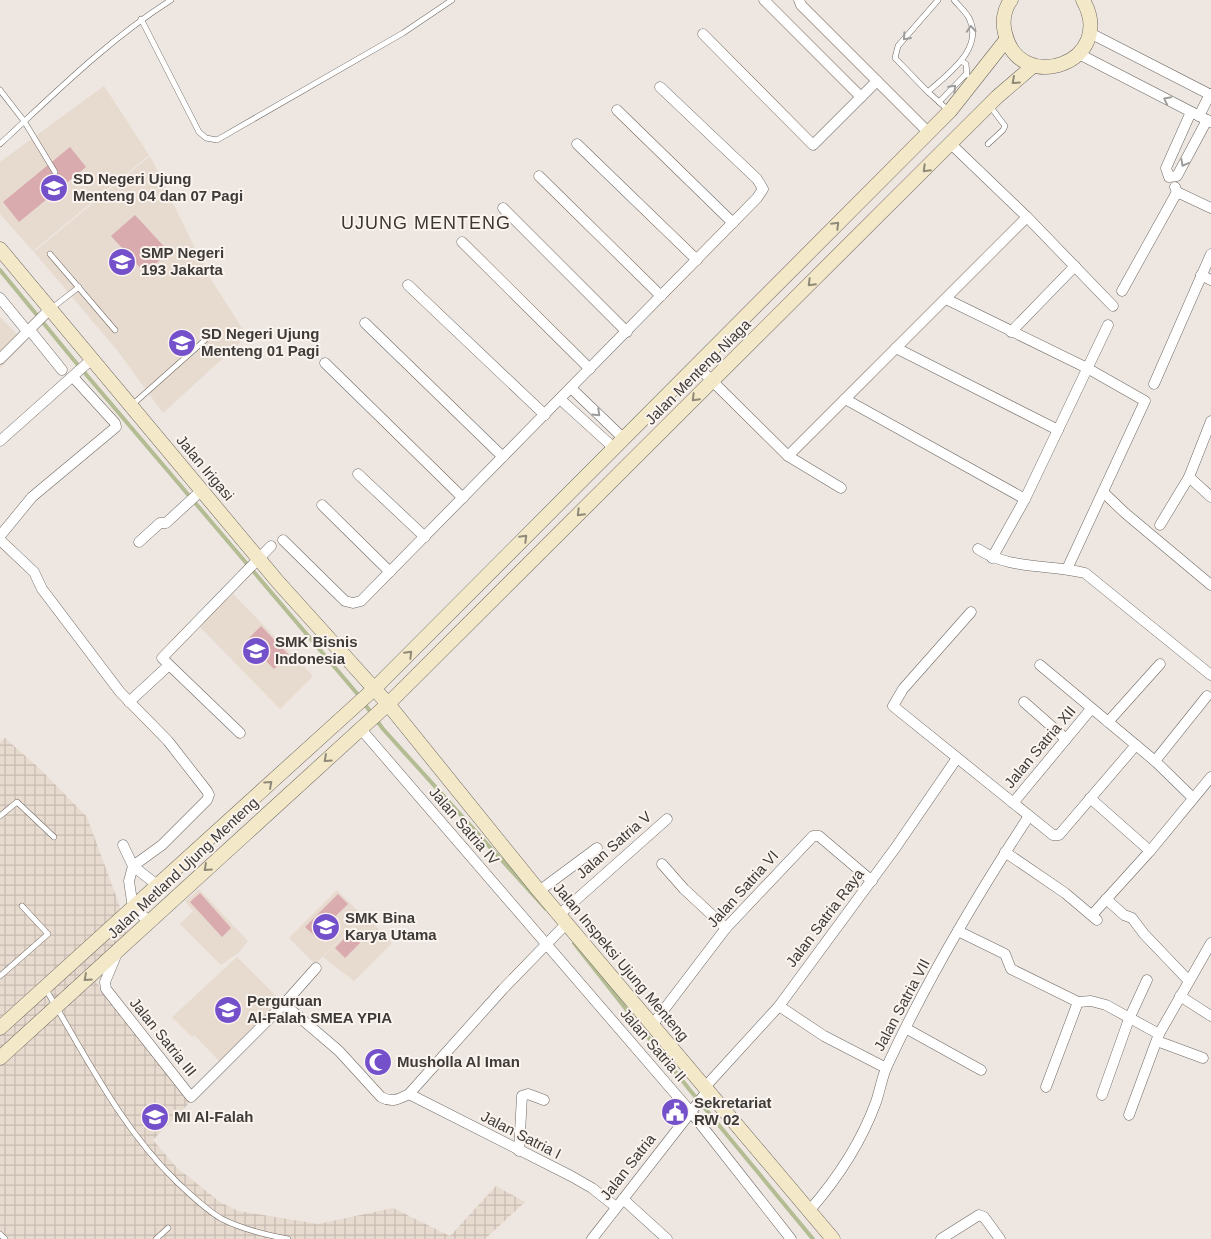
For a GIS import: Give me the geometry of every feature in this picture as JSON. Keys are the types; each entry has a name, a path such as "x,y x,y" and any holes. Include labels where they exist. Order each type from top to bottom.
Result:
{"street":[{"path":"764,0 861,97"},
{"path":"799,0 801,5 928,132"},
{"path":"1008,1 1004,15 1006,40 1017,56 1033,66 1046,68 1069,62 1079,54 1090,33 1091,21 1083,0"},
{"path":"1090,33 1211,95 1202,117 1197,139 1177,176 1172,178"},
{"path":"703,34 813,145 877,81"},
{"name":"Jalan Menteng Niaga","path":"374,689 928,132 944,107 1006,40"},
{"path":"1079,54 1202,117"},
{"name":"Jalan Menteng Niaga","path":"387,705 990,105 1033,66"},
{"path":"283,540 345,601 353,603 361,601 757,198 763,189 757,179 660,87"},
{"path":"617,110 733,223"},
{"path":"1202,117 1183,133 1166,168 1167,174 1172,178 1177,192 1211,208"},
{"path":"1183,133 1197,139"},
{"path":"577,144 697,260"},
{"path":"951,144 1027,217 1113,306"},
{"path":"539,176 662,296"},
{"path":"1122,291 1177,192"},
{"path":"503,208 627,332"},
{"path":"788,456 1027,217"},
{"path":"462,242 590,369"},
{"name":"Jalan Irigasi","path":"0,249 47,312 131,406 198,494 387,705"},
{"path":"1154,384 1211,254"},
{"path":"1011,332 1075,266"},
{"path":"1201,275 1211,280"},
{"path":"408,285 545,414"},
{"path":"0,298 29,329 62,370"},
{"path":"946,299 1087,368 1145,401 1067,569"},
{"path":"0,359 47,312"},
{"path":"365,323 503,457"},
{"path":"992,558 1025,499 1108,325"},
{"path":"896,348 1058,430"},
{"path":"0,441 90,361"},
{"path":"325,363 463,498"},
{"path":"696,365 788,456 841,488"},
{"path":"0,536 32,497 116,426 74,375"},
{"path":"571,388 618,443"},
{"path":"560,399 618,443"},
{"path":"845,399 1025,499"},
{"path":"1160,525 1189,477 1211,421"},
{"path":"358,474 425,536"},
{"path":"1189,477 1211,497"},
{"path":"1103,492 1125,513 1211,585"},
{"path":"138,542 160,523 166,523 198,494"},
{"path":"322,505 390,572"},
{"path":"0,540 34,572 42,589 129,702 177,752 201,781 209,795 179,830 133,866 129,881 133,908 149,921"},
{"path":"240,732 168,666 162,657 271,546"},
{"path":"978,549 992,558 1010,563 1067,569 1085,573 1211,675"},
{"name":"Jalan Satria XII","path":"971,612 903,689 893,706 1012,803 1057,836 1090,798"},
{"path":"1108,722 1160,664"},
{"path":"1040,665 1091,709 1136,744 1193,798"},
{"path":"129,702 168,666"},
{"name":"Jalan Metland Ujung Menteng","path":"0,1028 374,689"},
{"path":"1155,761 1207,696"},
{"path":"1024,702 1066,739"},
{"name":"Jalan Metland Ujung Menteng","path":"0,1058 387,705"},
{"name":"Jalan Inspeksi Ujung Menteng","path":"387,705 539,890 563,922 653,1024 832,1239"},
{"name":"Jalan Satria XII","path":"1012,803 1091,709"},
{"name":"Jalan Satria IV","path":"361,727 548,942"},
{"path":"1136,744 1090,798 1150,851"},
{"name":"Jalan Satria Raya","path":"707,1090 779,1006 872,881 956,758"},
{"path":"1005,852 1065,893 1094,917 1106,899 1150,851 1211,777"},
{"name":"Jalan Satria VII","path":"809,1211 851,1156 876,1102 886,1068 958,931 1005,852 1029,816"},
{"name":"Jalan Satria V","path":"563,922 666,819"},
{"name":"Jalan Satria VI","path":"653,1024 726,928 781,868 815,835 872,881"},
{"path":"123,845 133,866 158,885"},
{"path":"539,890 597,848"},
{"path":"662,864 684,889 726,928"},
{"path":"1106,899 1124,915 1132,918 1144,934 1188,980"},
{"path":"316,968 284,1004 339,1051 382,1097 392,1101 409,1094 548,942 563,922"},
{"path":"958,931 1005,954 1011,969 1074,1000 1097,1002 1158,1037 1203,1058"},
{"name":"Jalan Satria II","path":"548,942 692,1111 791,1239"},
{"path":"1129,1115 1158,1037 1188,980 1209,949"},
{"name":"Jalan Satria III","path":"118,950 105,982 106,989 191,1097 284,1004"},
{"path":"1102,1095 1129,1019 1147,980"},
{"path":"1180,996 1211,1016"},
{"path":"1046,1087 1074,1000"},
{"path":"779,1006 824,1036 886,1068"},
{"path":"907,1029 981,1070"},
{"name":"Jalan Satria","path":"592,1239 707,1090"},
{"name":"Jalan Satria I","path":"409,1094 619,1203 667,1239"},
{"path":"519,1151 522,1096 528,1094 544,1100"},
{"path":"941,1239 979,1215 984,1217 1000,1239"}],"lane":[{"path":"0,144 141,19 171,0"},
{"path":"141,19 198,132 206,138 217,140 403,34 452,0"},
{"path":"938,0 898,46 895,58 944,107"},
{"path":"928,92 961,61 971,45 972,30 970,18 954,0"},
{"path":"961,61 966,64 970,78"},
{"path":"0,90 24,121 55,172"},
{"path":"988,144 1003,130 1004,126 990,105"},
{"path":"50,254 115,330"},
{"path":"47,312 79,287"},
{"path":"131,406 205,340"},
{"path":"0,816 17,802 54,837"},
{"path":"0,976 48,934 22,906"},
{"path":"45,987 98,1081 132,1132 169,1174 220,1217 248,1229 288,1239"},
{"path":"156,1239 168,1228"},
{"path":"0,1234 5,1239"}],"shaded area":[{"name":"SD Negeri Ujung Menteng 04 dan 07 Pagi","path":"104,86 149,155 33,251 0,214 0,162"},
{"path":"70,147 86,167 19,222 3,202"},
{"name":"SMP Negeri 193 Jakarta","path":"150,156 207,273 247,336 163,413 117,350 34,252"},
{"path":"135,215 169,252 145,273 111,236"},
{"path":"0,317 25,342 0,368"},
{"name":"SMK Bisnis Indonesia","path":"233,594 313,676 280,709 199,626"},
{"path":"261,626 289,655 274,669 246,641"},
{"path":"5,738 40,769 87,817 134,945 96,982 196,1096 153,1140 176,1167 220,1202 238,1211 318,1224 393,1208 450,1236 496,1186 525,1202 485,1239 0,1239 0,742"},
{"path":"199,889 248,941 238,953 221,965 180,924 193,911 185,901"},
{"name":"SMK Bina Karya Utama","path":"337,890 363,916 315,964 289,938"},
{"path":"200,893 231,928 222,937 190,902"},
{"path":"338,894 348,904 315,936 305,927"},
{"path":"365,915 392,943 354,981 323,957"},
{"path":"350,933 360,943 345,958 335,948"},
{"name":"Perguruan Al-Falah SMEA YPIA","path":"237,957 283,1003 225,1067 194,1035 192,1037 172,1017"}],"waterway":[{"path":"0,270 73,359 360,697"},
{"path":"364,703 383,729 546,909"},
{"path":"574,943 689,1089 813,1239"}],"place":[{"name":"SD Negeri Ujung Menteng 04 dan 07 Pagi","path":"54,188"},
{"name":"SMP Negeri 193 Jakarta","path":"122,262"},
{"name":"SD Negeri Ujung Menteng 01 Pagi","path":"182,343"},
{"name":"SMK Bisnis Indonesia","path":"256,651"},
{"name":"SMK Bina Karya Utama","path":"326,927"},
{"name":"Perguruan Al-Falah SMEA YPIA","path":"228,1010"},
{"name":"Musholla Al Iman","path":"378,1062"},
{"name":"Sekretariat RW 02","path":"675,1112"},
{"name":"MI Al-Falah","path":"155,1117"}],"district":[{"name":"UJUNG MENTENG","path":"426,223"}]}
